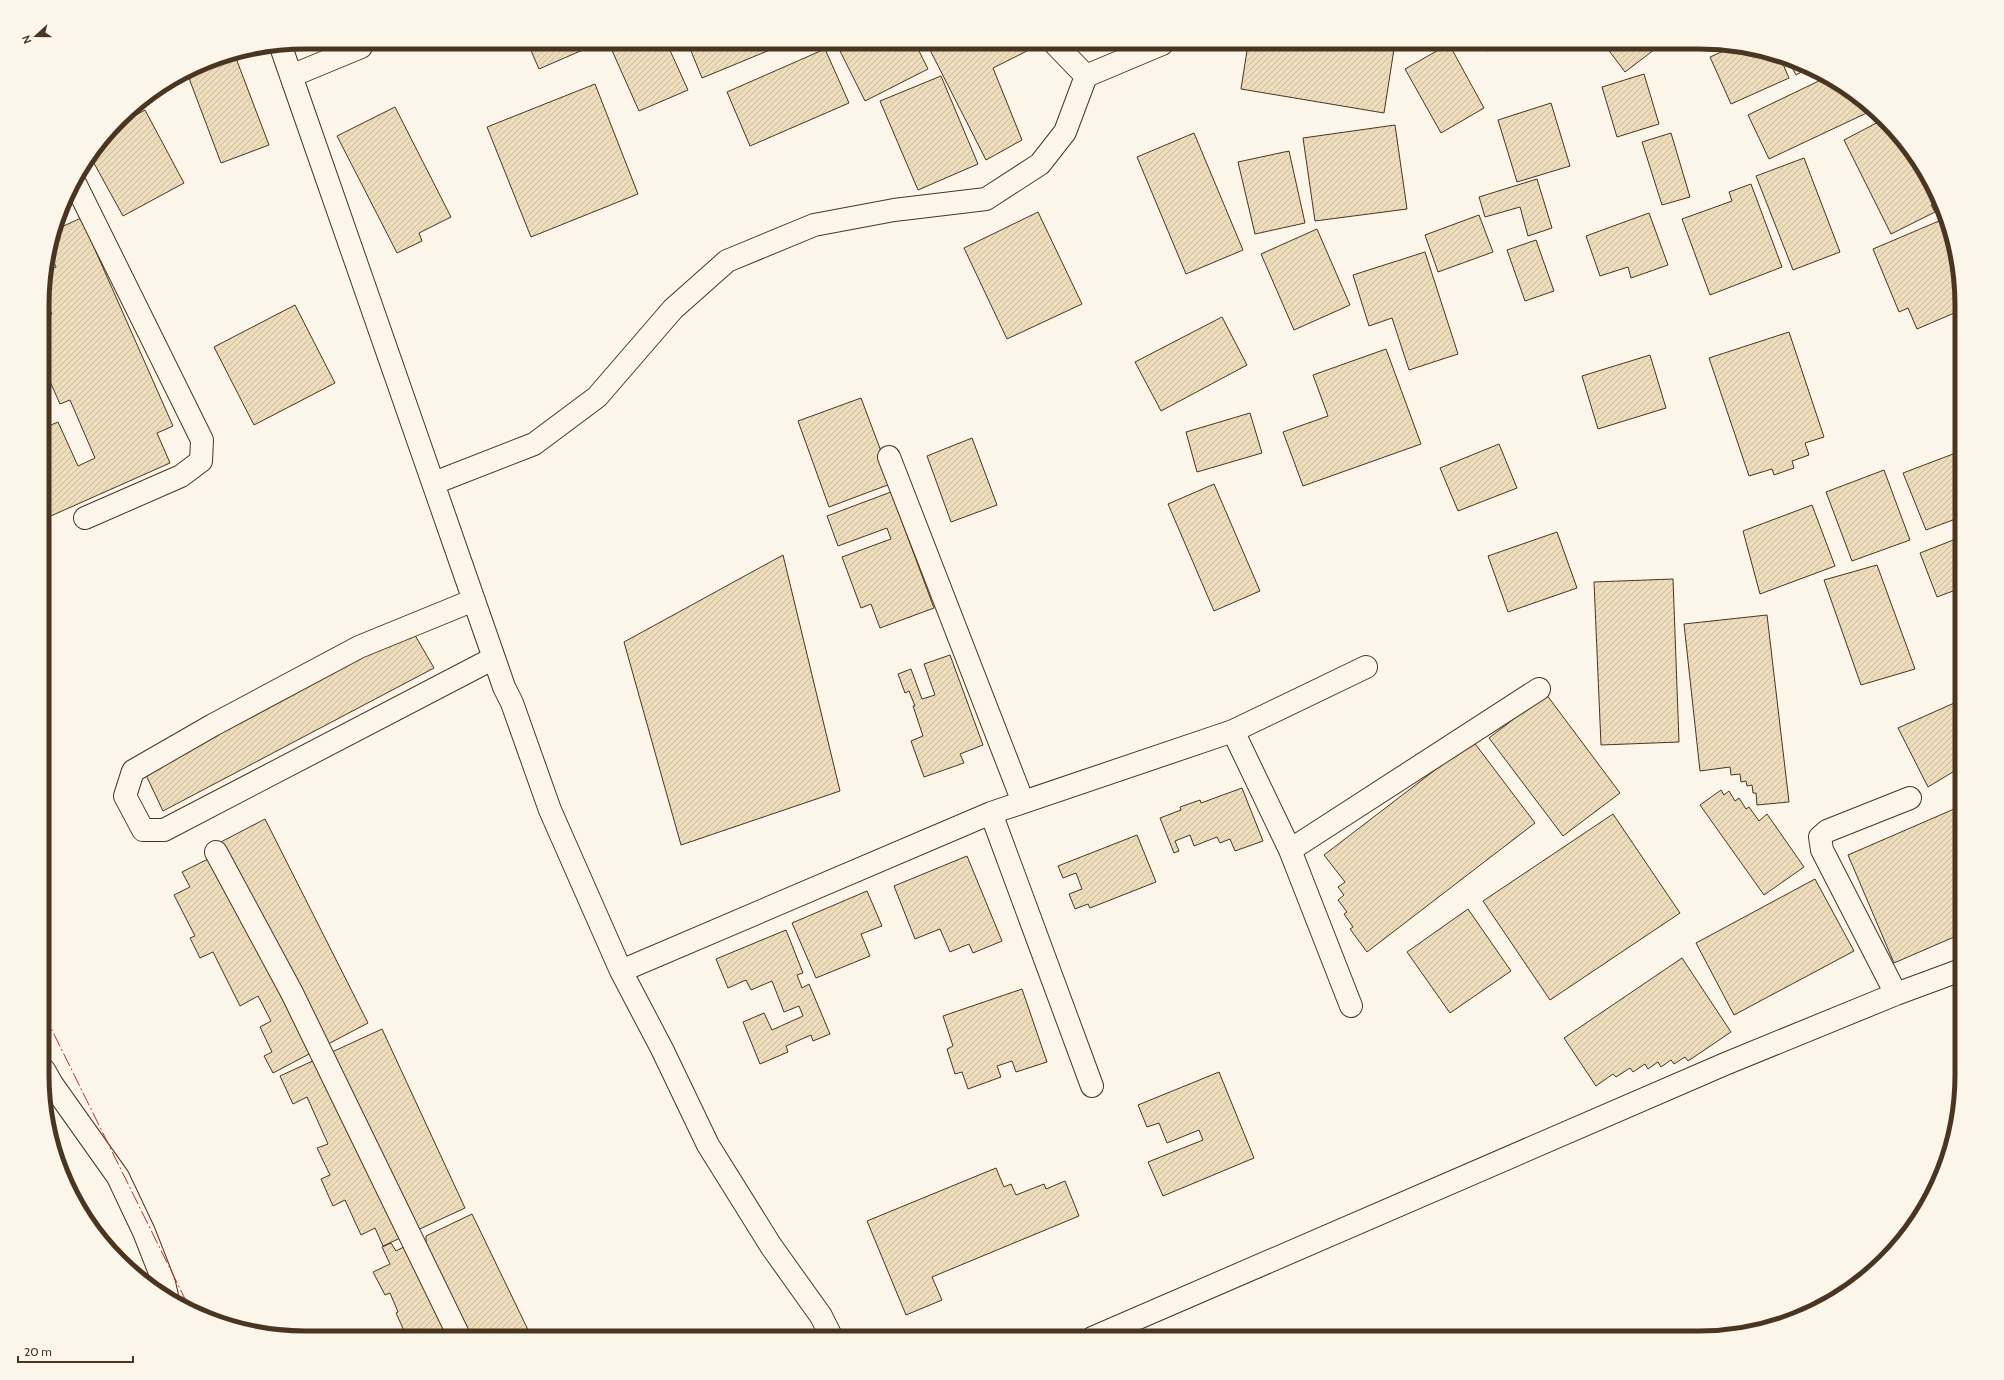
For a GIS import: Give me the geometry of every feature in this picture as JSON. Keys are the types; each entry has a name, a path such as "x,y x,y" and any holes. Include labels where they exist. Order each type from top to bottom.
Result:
{"street":[{"path":"291,76 356,49"},
{"path":"1060,49 1086,76"},
{"path":"434,484 534,444 597,397 673,309 727,261 814,225 894,210 986,199 1040,164 1065,132 1086,76 1150,49"},
{"path":"282,50 504,688 512,703 550,810 621,971 662,1049 708,1145 770,1246 821,1316 828,1331"},
{"path":"78,187 202,440 201,461 181,476 85,518"},
{"path":"889,457 1023,802"},
{"path":"474,600 359,647 213,724 133,771 125,796 143,830 164,830 494,658"},
{"path":"621,971 991,813 1233,731 1366,667"},
{"path":"1290,850 1539,689"},
{"path":"1233,731 1290,850 1351,1006"},
{"path":"1896,994 1822,850 1820,837 1827,831 1910,798"},
{"path":"991,813 1092,1086"},
{"path":"216,852 292,993 457,1331"},
{"path":"1108,1331 1725,1064 1896,994 1955,972"},
{"path":"49,1079 118,1178 144,1232 166,1290"}],"building":[{"path":"530,49 585,49 539,69"},
{"path":"611,49 669,49 688,90 639,111"},
{"path":"690,49 772,49 702,78"},
{"path":"825,49 849,103 750,146 727,92"},
{"path":"839,49 918,49 928,69 865,101"},
{"path":"1026,49 1027,51 993,68 1022,140 986,160 930,50"},
{"path":"1247,49 1394,49 1384,113 1241,89"},
{"path":"1440,49 1452,49 1484,108 1441,133 1405,69"},
{"path":"1608,49 1655,49 1625,72"},
{"path":"1725,51 1765,58 1783,64 1789,78 1731,104 1710,57"},
{"path":"236,59 269,145 221,163 188,77"},
{"path":"1792,67 1803,71 1796,75"},
{"path":"1644,74 1659,124 1617,137 1602,87"},
{"path":"941,76 978,164 918,190 880,101"},
{"path":"1821,80 1841,92 1868,113 1769,159 1748,115"},
{"path":"595,84 638,194 531,237 487,127"},
{"path":"1551,103 1570,166 1517,182 1498,120"},
{"path":"395,107 451,217 419,233 422,241 397,253 337,136"},
{"path":"145,110 184,183 123,216 93,162 113,136 130,119"},
{"path":"1878,122 1902,149 1921,177 1934,204 1931,205 1935,212 1891,234 1844,140"},
{"path":"1395,125 1407,209 1315,221 1303,138"},
{"path":"1194,133 1243,250 1186,274 1137,157"},
{"path":"1671,133 1690,197 1662,205 1642,142"},
{"path":"1289,151 1305,223 1255,234 1238,162"},
{"path":"1804,158 1840,252 1793,270 1756,176"},
{"path":"1537,179 1552,228 1528,236 1520,207 1485,217 1479,197"},
{"path":"1751,184 1782,267 1710,295 1682,219 1732,201 1729,192"},
{"path":"1038,212 1082,304 1007,339 964,248"},
{"path":"1649,213 1668,265 1631,278 1628,267 1600,276 1586,236"},
{"path":"1479,215 1493,252 1438,272 1425,235"},
{"path":"81,218 173,426 157,433 170,463 49,517 49,426 58,422 78,466 95,458 70,400 60,404 49,379 49,316 52,314 49,308 51,272 52,268 56,267 53,260 62,227"},
{"path":"1940,221 1946,239 1953,272 1955,298 1953,299 1955,303 1955,313 1917,329 1908,308 1899,312 1873,249"},
{"path":"1317,229 1350,305 1294,330 1261,254"},
{"path":"1536,240 1554,291 1525,301 1507,250"},
{"path":"1425,252 1458,354 1409,370 1392,318 1369,326 1353,275"},
{"path":"295,305 335,383 254,425 214,347"},
{"path":"1222,317 1247,365 1161,411 1135,362"},
{"path":"1789,332 1824,437 1805,443 1809,455 1792,461 1794,468 1774,475 1772,469 1749,476 1709,358"},
{"path":"1386,349 1421,444 1303,486 1283,432 1328,416 1313,375"},
{"path":"1650,355 1666,408 1598,429 1582,376"},
{"path":"861,398 893,483 829,507 798,421"},
{"path":"1250,413 1262,453 1197,472 1186,432"},
{"path":"972,438 997,505 951,522 927,456"},
{"path":"1499,444 1517,488 1458,511 1440,468"},
{"path":"1955,453 1955,519 1926,530 1903,473"},
{"path":"1884,470 1910,540 1852,561 1826,492"},
{"path":"1214,484 1260,591 1214,611 1168,504"},
{"path":"891,492 934,608 880,628 871,604 861,608 842,557 891,539 887,528 838,546 827,516"},
{"path":"1812,505 1835,566 1760,594 1743,531"},
{"path":"1557,532 1577,588 1508,612 1488,556"},
{"path":"1955,539 1955,590 1937,597 1920,553"},
{"path":"783,555 840,791 681,845 624,642"},
{"path":"1877,565 1915,669 1861,685 1824,580"},
{"path":"1673,579 1679,742 1601,745 1594,582"},
{"path":"1767,615 1789,802 1757,805 1756,793 1753,793 1752,785 1747,786 1746,781 1741,782 1740,774 1731,775 1730,767 1700,771 1684,624"},
{"path":"412,630 434,668 163,811 144,771"},
{"path":"950,655 983,745 960,754 964,763 924,777 911,741 923,736 913,706 915,706 909,691 905,693 898,674 911,669 922,699 935,695 924,664"},
{"path":"1546,694 1620,793 1563,836 1489,738"},
{"path":"1955,703 1955,771 1928,787 1898,728"},
{"path":"1473,741 1535,823 1367,952 1350,929 1353,927 1344,914 1347,912 1338,900 1344,895 1338,887 1345,882 1324,855"},
{"path":"1242,788 1263,841 1235,851 1230,839 1220,843 1217,837 1194,846 1190,835 1175,841 1179,851 1174,853 1160,818 1181,810 1180,807 1200,800 1201,803"},
{"path":"1721,790 1724,795 1729,791 1735,801 1739,798 1746,809 1749,807 1759,821 1767,814 1804,867 1764,895 1700,805"},
{"path":"1955,809 1955,937 1894,963 1848,855"},
{"path":"1613,814 1680,913 1550,1000 1483,901"},
{"path":"265,819 368,1023 273,1073 264,1056 272,1052 260,1027 271,1021 258,996 240,1006 213,952 200,958 190,938 195,936 174,895 190,887 182,872 212,857 217,844"},
{"path":"1137,835 1156,882 1090,908 1088,904 1075,909 1069,894 1082,889 1076,873 1063,878 1058,866"},
{"path":"967,856 1002,941 973,953 969,944 950,952 940,929 915,939 894,886"},
{"path":"1815,879 1854,951 1734,1015 1696,943"},
{"path":"867,891 882,926 861,934 870,956 816,978 792,923"},
{"path":"1468,909 1511,971 1450,1013 1407,952"},
{"path":"786,930 803,973 797,975 802,988 809,984 830,1034 813,1041 811,1035 786,1046 788,1052 760,1064 743,1022 764,1013 772,1030 803,1016 799,1006 784,1012 772,981 751,990 746,980 728,988 716,959"},
{"path":"1682,958 1731,1032 1688,1061 1685,1057 1674,1064 1671,1060 1661,1067 1658,1062 1648,1069 1645,1064 1633,1072 1630,1068 1616,1077 1613,1074 1596,1086 1564,1038"},
{"path":"1022,989 1047,1062 1016,1072 1012,1061 997,1066 1001,1077 968,1089 962,1072 955,1074 947,1049 953,1046 943,1016"},
{"path":"382,1029 465,1208 383,1246 375,1228 361,1235 345,1200 333,1206 321,1179 330,1175 317,1148 328,1144 307,1097 293,1104 280,1076"},
{"path":"1219,1072 1254,1158 1163,1196 1148,1162 1203,1140 1199,1130 1167,1143 1159,1123 1147,1127 1138,1105"},
{"path":"996,1168 1004,1187 1011,1184 1016,1195 1044,1184 1046,1189 1065,1181 1079,1216 932,1277 942,1300 906,1315 867,1221"},
{"path":"472,1214 529,1331 404,1331 396,1313 398,1312 390,1293 385,1295 373,1272 390,1264 382,1247 391,1243 396,1251 417,1240 426,1250 426,1236"}],"power":[{"path":"49,1024 187,1302"}]}
